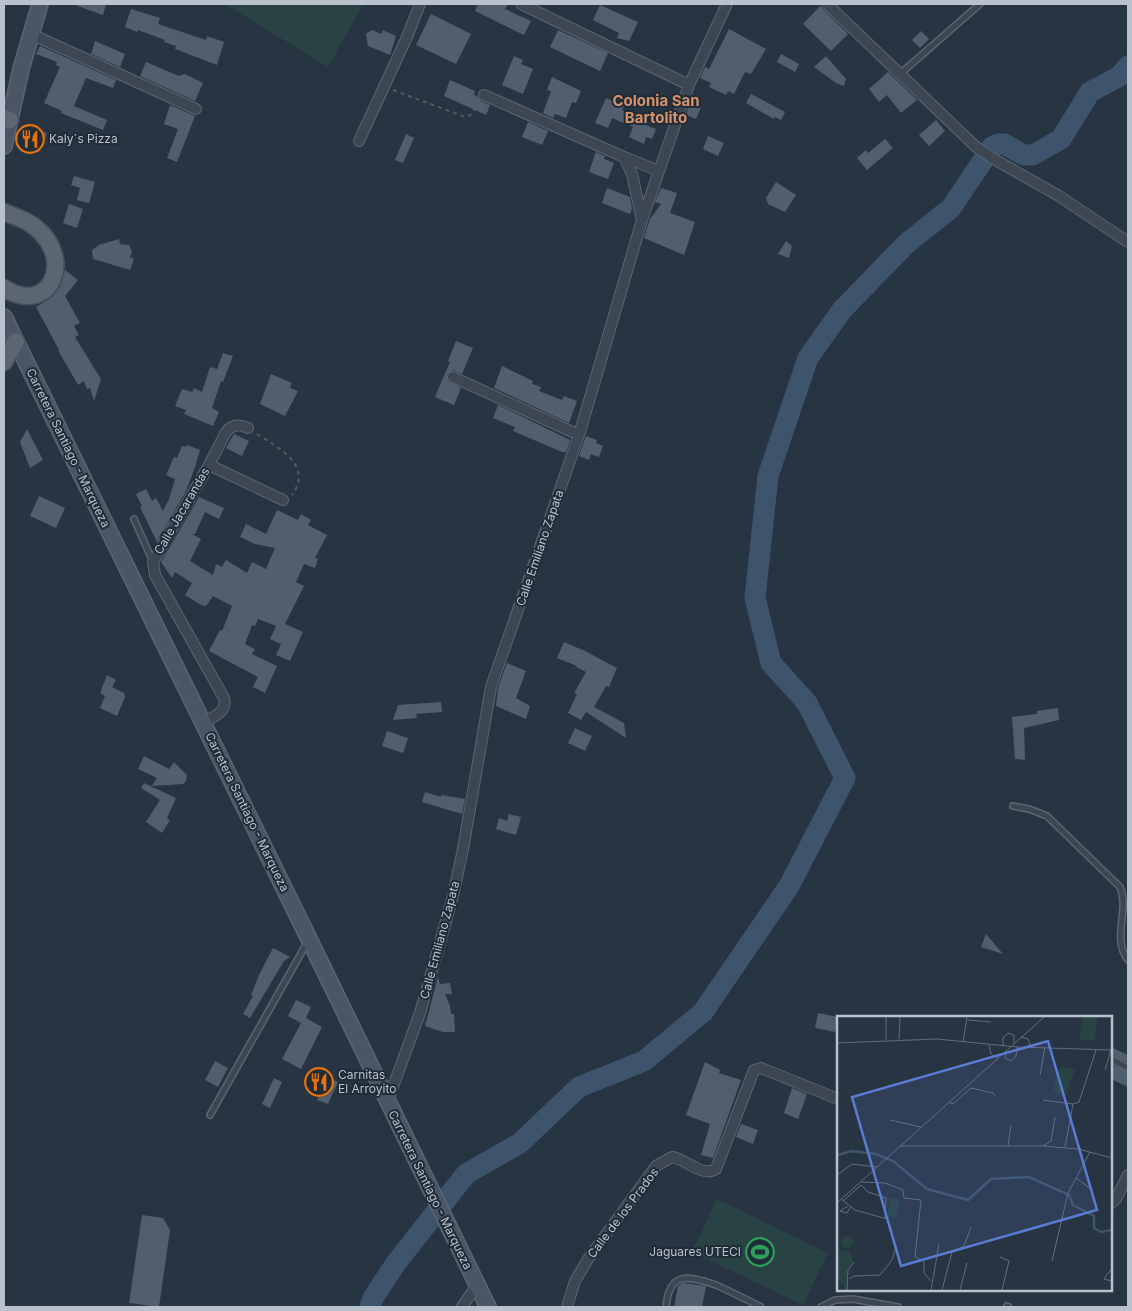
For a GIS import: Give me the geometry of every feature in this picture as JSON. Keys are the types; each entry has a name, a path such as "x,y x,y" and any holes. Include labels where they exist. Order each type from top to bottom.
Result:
{"main road":[{"path":"4,146 7,119 40,4"},
{"path":"4,212 34,226 48,240 56,254 57,267 54,278 49,286 33,296 21,296 4,288"},
{"name":"Carretera Santiago - Marqueza","path":"4,317 488,1307"},
{"path":"4,362 16,342"}],"street":[{"path":"359,141 407,37 420,4"},
{"path":"521,4 689,85"},
{"name":"Calle Emiliano Zapata","path":"387,1103 420,1013 452,896 463,849 491,686 579,435 642,220 659,171 689,85 728,4"},
{"path":"826,4 975,146 992,158 1059,196 1128,242"},
{"path":"31,34 196,108"},
{"path":"484,95 624,158 659,171"},
{"path":"624,158 632,174 642,220"},
{"path":"453,377 579,435"},
{"name":"Calle Jacarandas","path":"203,723 222,711 226,703 155,575 153,562 229,428 235,425 248,428"},
{"path":"209,464 283,500"},
{"name":"Calle de los Prados","path":"567,1307 575,1281 588,1260 656,1166 672,1157 680,1158 703,1171 709,1172 716,1169 754,1070 761,1068 837,1099"},
{"path":"1112,1202 1116,1199 1128,1175"},
{"path":"462,1307 477,1285"}],"lane":[{"path":"900,74 980,4"},
{"path":"134,519 153,562"},
{"path":"1013,806 1029,809 1047,816 1120,887 1124,902 1121,935 1122,949 1128,960"},
{"path":"210,1115 309,939"},
{"path":"1112,1060 1128,1068"},
{"path":"666,1307 672,1285 683,1278 694,1277 732,1292 761,1307"},
{"path":"821,1307 835,1300 853,1298 898,1307"}],"path":[{"path":"384,87 465,117 469,117 472,114 480,97 484,95"},
{"path":"248,428 287,454 296,466 299,477 298,484 294,494 289,499 283,500"}],"green space":[{"path":"225,4 363,4 328,67"},
{"name":"Jaguares UTECI","path":"717,1199 828,1253 803,1305 692,1252"}],"building":[{"path":"75,4 106,4 103,15"},
{"path":"478,4 508,4 505,9 531,21 524,35 475,11"},
{"path":"600,5 638,22 629,41 617,38 619,33 593,20"},
{"path":"820,6 848,34 831,51 803,24"},
{"path":"131,9 160,18 158,24 206,40 207,36 224,42 217,65 175,49 176,46 164,42 165,40 125,27"},
{"path":"431,14 471,34 456,64 416,45"},
{"path":"729,29 766,49 751,74 745,72 734,94 728,91 726,95 709,87 711,83 700,78 705,67 709,69"},
{"path":"372,30 381,34 383,30 396,36 390,55 368,46 366,34"},
{"path":"558,30 608,53 600,71 550,47"},
{"path":"921,31 929,39 920,48 912,40"},
{"path":"95,41 125,54 120,67 91,54"},
{"path":"40,46 116,80 113,88 86,78 74,106 107,120 103,130 61,113 62,111 44,103 60,67 56,65 57,62 36,54"},
{"path":"781,54 799,64 795,72 777,62"},
{"path":"514,56 523,60 521,64 533,69 523,94 502,85"},
{"path":"826,56 846,79 844,86 836,83 814,67"},
{"path":"146,62 179,76 185,74 203,83 195,101 140,76"},
{"path":"888,72 917,100 901,113 887,95 879,102 869,89"},
{"path":"552,77 581,91 576,103 572,102 566,118 555,114 553,118 543,113 551,91 547,90"},
{"path":"450,80 475,91 474,95 490,105 486,115 444,96"},
{"path":"751,94 785,112 781,120 775,117 774,119 746,103"},
{"path":"606,98 624,106 622,110 642,119 641,123 656,129 652,139 646,137 644,144 629,137 633,127 612,118 608,128 595,123"},
{"path":"690,102 701,107 696,119 686,115"},
{"path":"170,105 195,116 177,162 167,158 178,129 164,124"},
{"path":"936,120 945,131 929,146 919,135"},
{"path":"528,122 548,131 542,145 522,137"},
{"path":"30,126 47,133 39,152 22,145"},
{"path":"406,134 414,138 403,163 395,160"},
{"path":"708,136 724,143 718,156 703,149"},
{"path":"885,139 893,148 867,170 857,158 866,150 868,153"},
{"path":"596,152 605,156 604,159 614,163 608,179 589,172"},
{"path":"74,176 95,182 89,203 77,200 80,188 71,185"},
{"path":"776,182 796,195 785,212 768,204 766,198"},
{"path":"607,188 630,197 632,208 630,214 602,203"},
{"path":"661,188 677,193 670,213 695,222 684,255 644,238 650,219 661,204 655,202"},
{"path":"69,204 83,209 77,228 63,223"},
{"path":"119,239 120,244 129,245 132,251 130,257 134,259 130,270 93,259 92,250 99,245"},
{"path":"786,241 792,246 789,258 778,254"},
{"path":"65,270 78,280 65,296 80,323 74,326 79,335 75,337 101,379 94,401 90,388 87,389 84,381 78,385 36,307 52,297 60,287"},
{"path":"456,341 473,348 462,374 453,370 447,375 448,381 461,388 454,405 435,397 450,362 448,361"},
{"path":"223,353 233,356 223,382 221,381 212,408 219,412 213,426 184,414 186,410 175,406 182,389 192,392 194,388 202,392 210,367 217,369"},
{"path":"502,366 533,381 532,384 541,387 539,391 562,400 564,396 577,401 569,423 494,388"},
{"path":"271,374 292,383 290,388 298,391 285,416 260,404"},
{"path":"498,405 570,440 566,452 513,431 515,427 493,418"},
{"path":"27,429 43,460 30,468 20,442"},
{"path":"234,434 249,441 242,456 226,448"},
{"path":"586,436 597,440 596,443 603,446 599,457 591,454 589,460 579,456"},
{"path":"187,445 200,450 194,470 186,491 157,542 140,507 142,506 136,494 146,489 152,501 156,498 163,511 175,479 166,475 174,457 177,458 182,446 186,447"},
{"path":"39,496 65,508 56,528 30,516"},
{"path":"199,497 224,508 219,519 205,512 195,534 192,534 201,539 190,561 213,575 216,564 222,567 226,560 247,573 252,562 266,569 275,548 255,544 240,537 246,524 266,534 277,510 298,520 301,514 311,520 308,525 327,535 315,558 318,559 315,568 304,564 296,582 304,586 285,624 303,632 290,661 276,655 281,644 270,639 276,626 258,619 255,626 252,625 245,644 255,649 252,654 277,666 265,693 253,687 258,677 209,651 220,630 222,631 232,606 213,596 206,606 201,605 185,595 192,583 175,572 172,578 161,562"},
{"path":"564,642 617,668 609,687 606,686 594,707 624,723 626,738 586,712 581,720 568,713 577,694 574,693 586,672 557,658"},
{"path":"507,663 526,671 516,698 530,706 526,719 496,706 498,688"},
{"path":"107,675 116,680 112,687 124,693 125,697 117,716 100,708 105,696 100,693"},
{"path":"441,702 442,712 416,714 417,718 393,720 398,705"},
{"path":"1058,708 1059,720 1024,728 1025,760 1015,759 1012,717 1037,714 1037,711"},
{"path":"575,728 592,736 585,751 568,743"},
{"path":"387,731 408,738 403,753 382,746"},
{"path":"144,756 169,769 174,762 187,775 186,781 183,784 152,786 157,778 138,769"},
{"path":"144,783 176,798 167,818 170,820 162,833 146,822 160,800 141,788"},
{"path":"425,792 441,797 442,795 465,799 462,814 422,802"},
{"path":"509,814 521,817 516,835 496,829 499,818 507,821"},
{"path":"986,934 1003,954 981,947"},
{"path":"273,948 290,957 284,961 250,1018 243,1014 253,996 251,995 259,975"},
{"path":"438,977 440,984 450,983 452,994 445,994 451,1014 454,1014 455,1032 443,1032 425,1026"},
{"path":"296,1000 311,1007 306,1018 322,1027 301,1069 282,1059 301,1023 288,1016"},
{"path":"818,1013 837,1017 835,1032 815,1028"},
{"path":"1112,1047 1128,1055 1128,1063 1112,1055"},
{"path":"215,1061 228,1068 218,1087 205,1080"},
{"path":"705,1062 720,1070 719,1073 741,1080 713,1158 701,1155 710,1124 686,1115"},
{"path":"1112,1064 1128,1072 1128,1087 1112,1079"},
{"path":"323,1070 332,1075 330,1079 338,1082 328,1104 317,1100 319,1096 313,1093"},
{"path":"274,1078 282,1082 270,1108 262,1104"},
{"path":"792,1088 807,1094 798,1119 784,1113"},
{"path":"741,1124 758,1130 753,1144 736,1137"},
{"path":"142,1215 163,1218 170,1230 159,1307 129,1303"},
{"path":"683,1283 706,1286 702,1307 674,1307 678,1286"}],"waterway":[{"path":"370,1307 373,1298 396,1263 466,1174 520,1143 579,1087 644,1061 703,1012 789,886 845,778 807,703 771,663 755,598 768,476 808,358 842,310 906,244 951,208 992,147 1004,144 1024,155 1033,155 1061,139 1090,92 1120,76 1128,66"}],"place":[{"name":"Kaly´s Pizza","path":"30,139"},
{"name":"Carnitas El Arroyito","path":"319,1082"},
{"name":"Jaguares UTECI","path":"760,1252"}],"district":[{"name":"Colonia San Bartolito","path":"656,110"}]}
